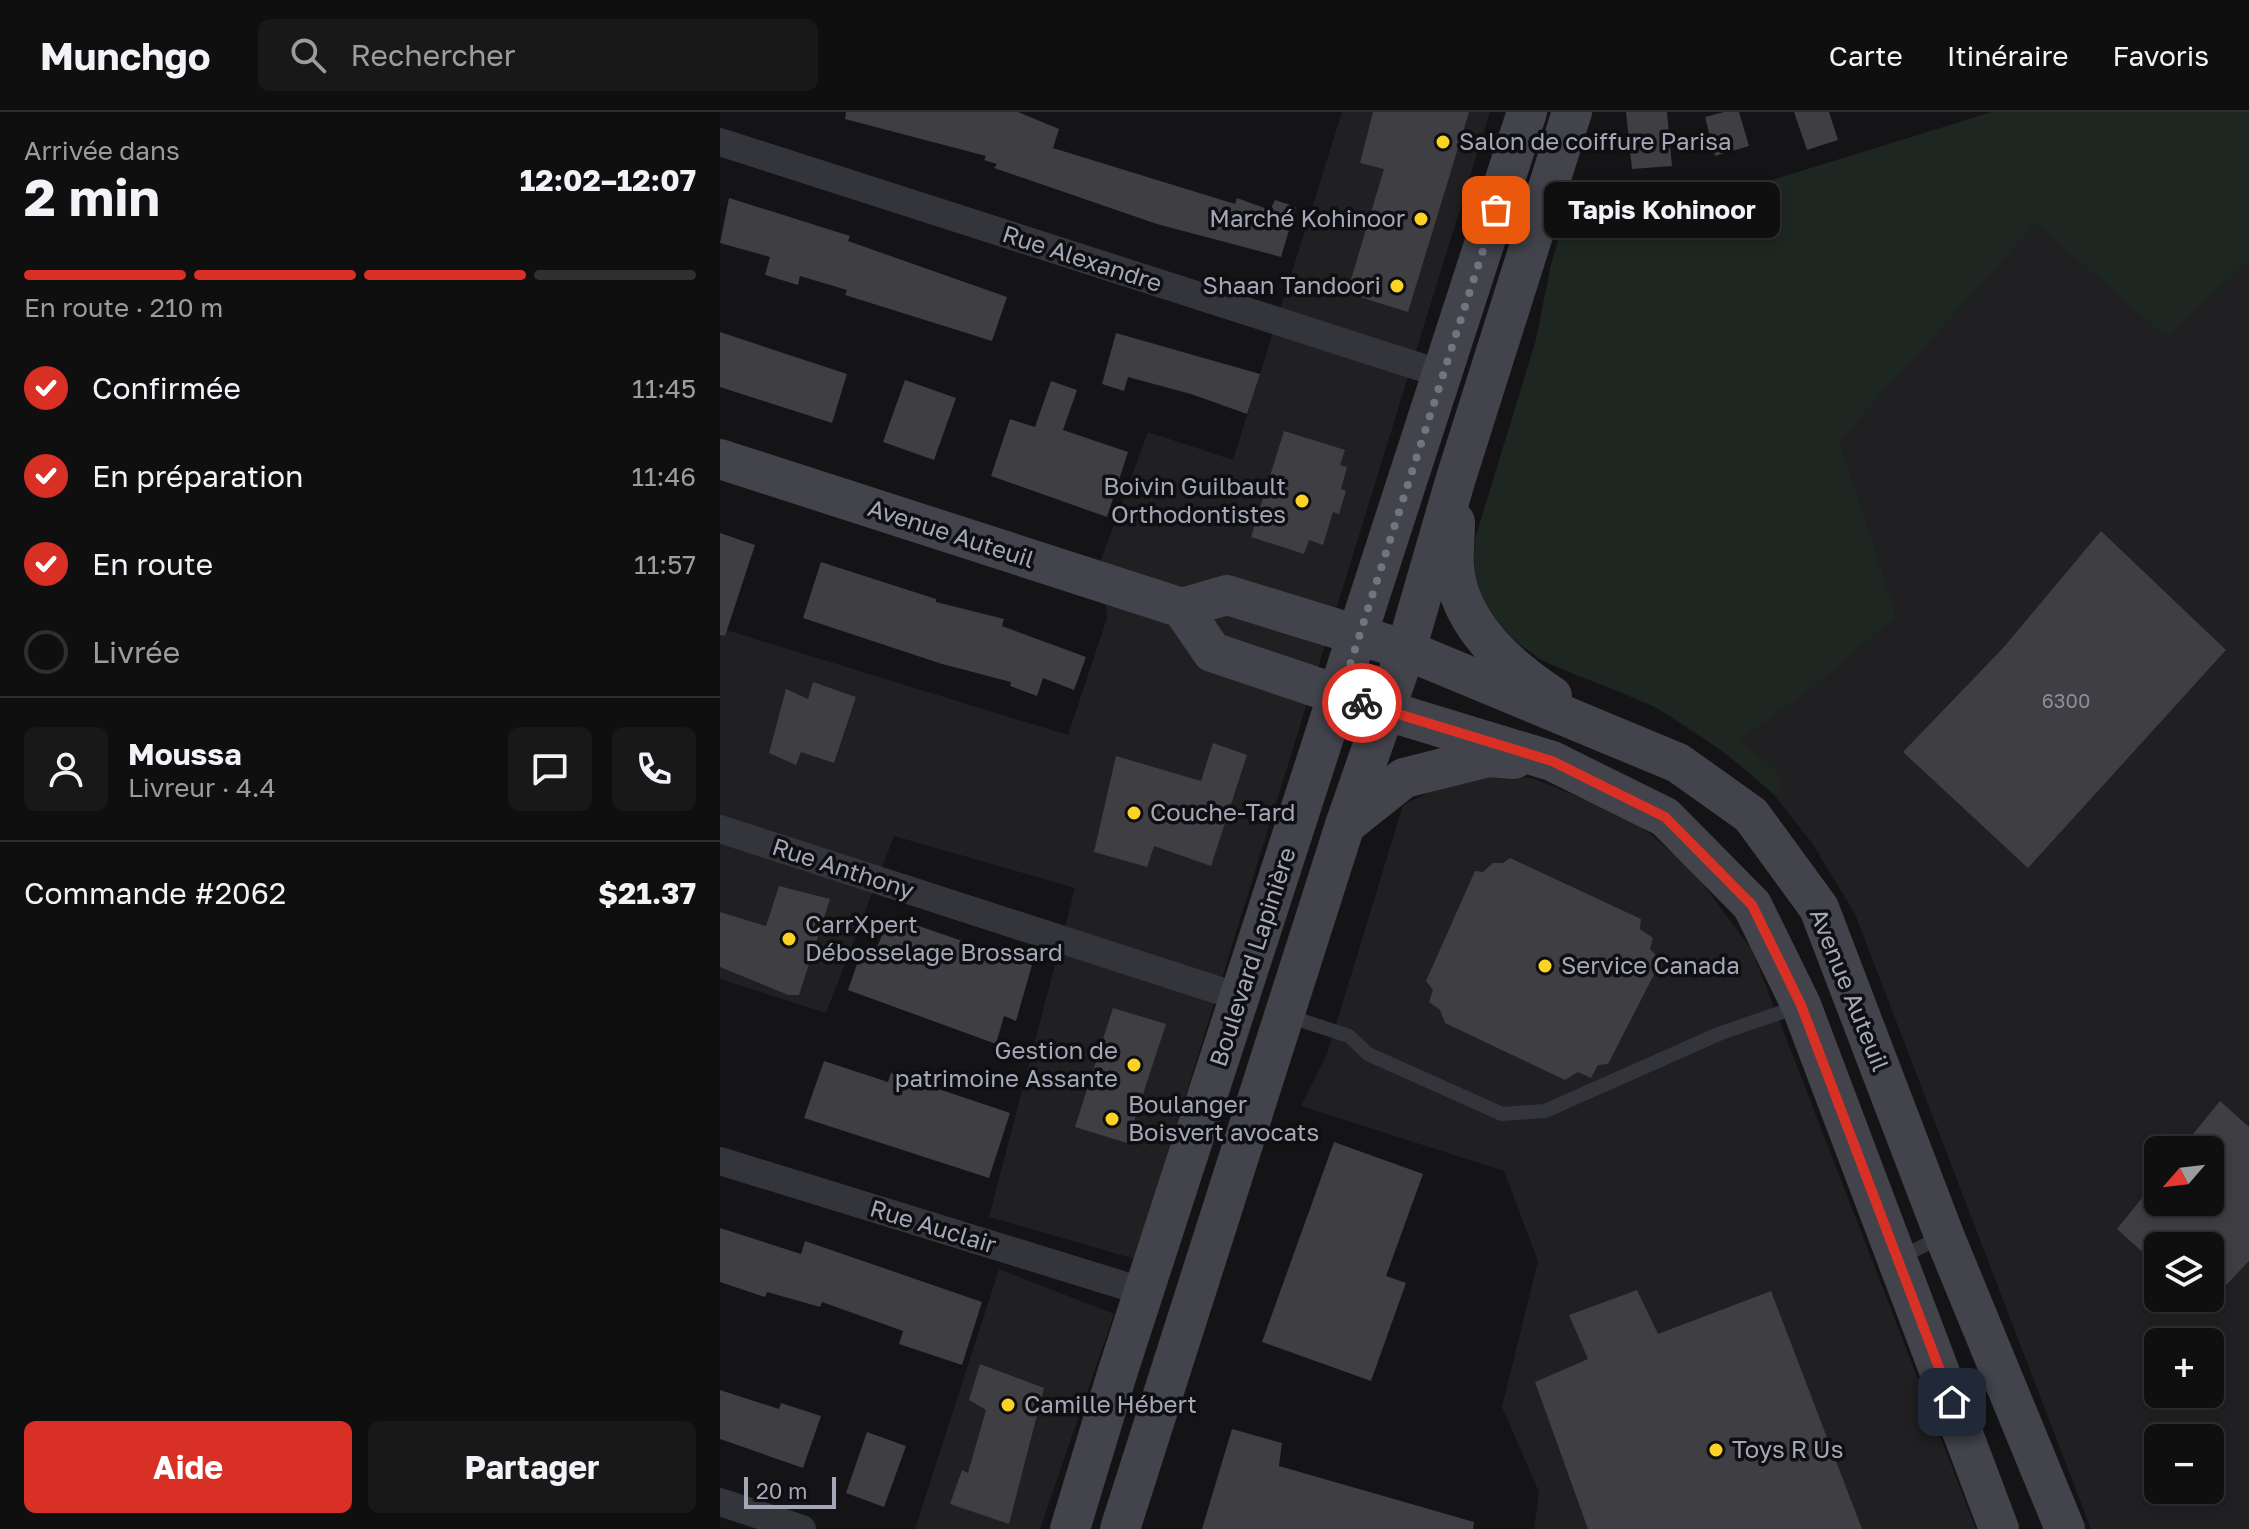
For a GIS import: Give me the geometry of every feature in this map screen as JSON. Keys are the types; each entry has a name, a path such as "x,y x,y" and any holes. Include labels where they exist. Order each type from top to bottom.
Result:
{"main road":[{"name":"Boulevard Lapinière","path":"1070,1529 1239,997 1445,375 1527,112"},
{"name":"Boulevard Lapinière","path":"1120,1529 1345,825 1406,650 1456,478 1572,112"},
{"name":"Avenue Auteuil","path":"720,459 1182,608 1227,595 1406,650 1678,763 1751,815 1819,908 1944,1235 2065,1529"},
{"path":"1456,478 1454,568 1472,618 1490,644 1522,676 1601,730"},
{"name":"Avenue Auteuil","path":"1182,608 1212,652 1340,696 1552,761 1665,817 1752,905 1801,1005 1999,1529"},
{"path":"1345,825 1404,778 1434,768 1488,757 1552,761"}],"street":[{"name":"Rue Alexandre","path":"720,142 1445,375"},
{"name":"Rue Anthony","path":"720,829 1239,997"},
{"name":"Rue Auclair","path":"720,1161 1145,1292"},
{"path":"720,1502 802,1529"}],"lane":[{"path":"1285,1015 1349,1036 1368,1054 1502,1114 1545,1111 1721,1033 1801,1005"},
{"path":"1898,1258 1944,1235"}],"shaded area":[{"path":"1342,112 1490,112 1135,1259 989,1217 1075,888 894,836 826,1013 720,979 720,628 1068,735 1107,618 1101,560 1148,432 1233,460"},
{"path":"1992,112 2249,112 2249,1529 2091,1529 1855,914 1812,843 1774,795 1738,762 1655,707 1538,659 1476,573 1476,536 1536,340 1551,265 1574,186 1756,185"},
{"path":"1992,112 2249,112 2249,260 2166,337 2036,223 1839,441 1896,616 1806,693 1740,739 1778,773 1782,788 1774,795 1716,746 1668,714 1561,669 1521,645 1488,607 1477,581 1474,564 1476,536 1536,340 1551,265 1574,186 1756,185"},
{"path":"1468,774 1532,778 1630,818 1691,868 1752,950 1976,1529 1534,1529 1539,1492 1502,1407 1538,1261 1504,1171 1301,1106 1327,1054 1403,805"},
{"path":"999,1269 1114,1314 1040,1529 915,1529"}],"building":[{"path":"846,112 1018,112 1059,129 1053,148 1235,204 1237,198 1270,210 1275,200 1296,207 1281,257 1157,224 994,168 997,164 984,160 986,156 845,119"},
{"path":"1373,112 1469,112 1408,312 1347,293 1384,169 1360,163"},
{"path":"1626,112 1667,112 1672,166 1632,169"},
{"path":"1739,112 1749,146 1715,156 1705,117"},
{"path":"1794,112 1829,112 1838,140 1807,150"},
{"path":"729,198 850,236 848,241 1007,297 992,341 845,295 847,290 800,276 798,285 765,275 770,257 720,243"},
{"path":"720,332 847,374 832,423 720,387"},
{"path":"1116,333 1260,374 1247,414 1191,394 1128,377 1124,391 1102,384"},
{"path":"905,380 956,398 934,460 883,442"},
{"path":"1051,381 1077,390 1063,430 1128,452 1107,517 991,476 1010,419 1035,427"},
{"name":"Boivin Guilbault Orthodontistes","path":"1284,431 1345,450 1340,465 1347,467 1341,489 1346,491 1339,514 1333,512 1323,545 1309,540 1304,554 1251,537"},
{"path":"2101,531 2226,650 2028,868 1903,752 2004,647"},
{"path":"720,533 755,545 725,636 720,635"},
{"path":"821,562 936,599 936,602 1004,619 1002,626 1086,657 1074,690 1043,678 1037,696 1010,686 1011,682 942,664 803,618"},
{"path":"813,682 856,697 834,763 801,752 796,765 769,753 786,689 808,699"},
{"path":"1213,743 1247,755 1211,866 1154,846 1147,867 1094,852 1116,756 1201,781"},
{"name":"Service Canada","path":"1510,858 1641,919 1640,929 1653,938 1650,949 1661,961 1608,1064 1598,1065 1591,1078 1578,1072 1565,1080 1445,1023 1440,1010 1429,1002 1433,990 1426,981 1475,871 1483,872 1493,863 1503,863"},
{"name":"CarrXpert Débosselage Brossard","path":"779,886 830,899 799,995 788,995 720,967 720,912 766,926"},
{"path":"890,916 1032,965 1016,1021 1004,1016 996,1044 848,990 863,947 875,952"},
{"path":"1113,1008 1166,1024 1127,1143 1075,1127"},
{"path":"824,1061 888,1082 891,1073 1010,1113 989,1178 804,1118"},
{"path":"2220,1101 2249,1127 2249,1261 2224,1287 2224,1232 2144,1232 2144,1253 2117,1229 2144,1195 2144,1216 2224,1216 2224,1136 2191,1136"},
{"path":"1334,1142 1423,1174 1386,1276 1406,1283 1371,1381 1262,1342"},
{"path":"720,1228 801,1254 805,1241 982,1302 962,1365 899,1344 903,1331 822,1302 820,1307 767,1292 765,1297 720,1282"},
{"path":"1637,1290 1658,1334 1771,1291 1862,1529 1588,1529 1535,1382 1588,1359 1569,1315"},
{"path":"980,1364 1044,1388 1009,1524 950,1504 962,1470 968,1473 986,1410 969,1400"},
{"path":"720,1390 779,1409 781,1403 821,1416 803,1468 720,1439"},
{"path":"1232,1429 1282,1443 1279,1466 1474,1522 1473,1529 1202,1529"},
{"path":"867,1432 906,1446 884,1507 846,1493"}],"way so far":[{"path":"1362,703 1340,696 1496,210"}],"place":[{"name":"Salon de coiffure Parisa","path":"1443,142"},
{"name":"Tapis Kohinoor","path":"1496,210"},
{"name":"Marché Kohinoor","path":"1421,219"},
{"name":"Shaan Tandoori","path":"1397,286"},
{"name":"Boivin Guilbault Orthodontistes","path":"1302,501"},
{"name":"Couche-Tard","path":"1134,813"},
{"name":"CarrXpert Débosselage Brossard","path":"789,939"},
{"name":"Service Canada","path":"1545,966"},
{"name":"Gestion de patrimoine Assante","path":"1134,1065"},
{"name":"Boulanger Boisvert avocats","path":"1112,1119"},
{"name":"Camille Hébert","path":"1008,1405"},
{"name":"Toys R Us","path":"1716,1450"}],"route":[{"path":"1362,703 1552,761 1665,817 1752,905 1801,1005 1952,1402"}]}
